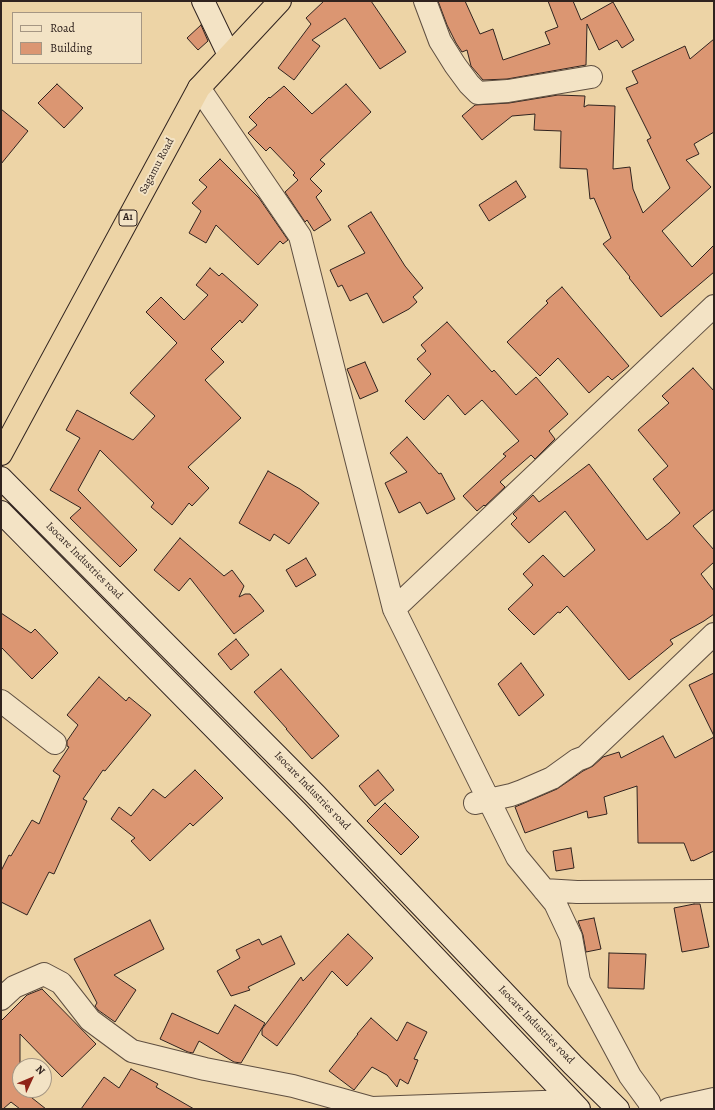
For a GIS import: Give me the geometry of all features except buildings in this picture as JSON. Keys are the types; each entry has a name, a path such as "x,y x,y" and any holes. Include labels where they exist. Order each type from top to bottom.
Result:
{"highway":[{"name":"Sagamu Road","path":"1,454 199,88 280,1"}],"street":[{"path":"203,1 229,55"},
{"path":"425,1 440,41 455,65 469,84 478,93 508,91 591,77"},
{"path":"199,88 300,236 394,609 482,801 517,857 555,903 571,937 579,981 630,1076 649,1102 651,1109"},
{"path":"394,609 714,306"},
{"name":"Isocare Industries road","path":"1,478 316,795 573,1065 618,1109"},
{"path":"1,512 298,813 575,1105"},
{"path":"482,801 511,795 522,791 552,778 578,760 585,757 644,701 710,644"},
{"path":"1,702 55,743"},
{"path":"298,813 316,795"},
{"path":"544,890 577,892 714,891"},
{"path":"1,999 14,987 44,974 61,983 90,1020 132,1051 205,1069 293,1086 372,1108 575,1105"},
{"path":"669,1109 714,1098"}]}
